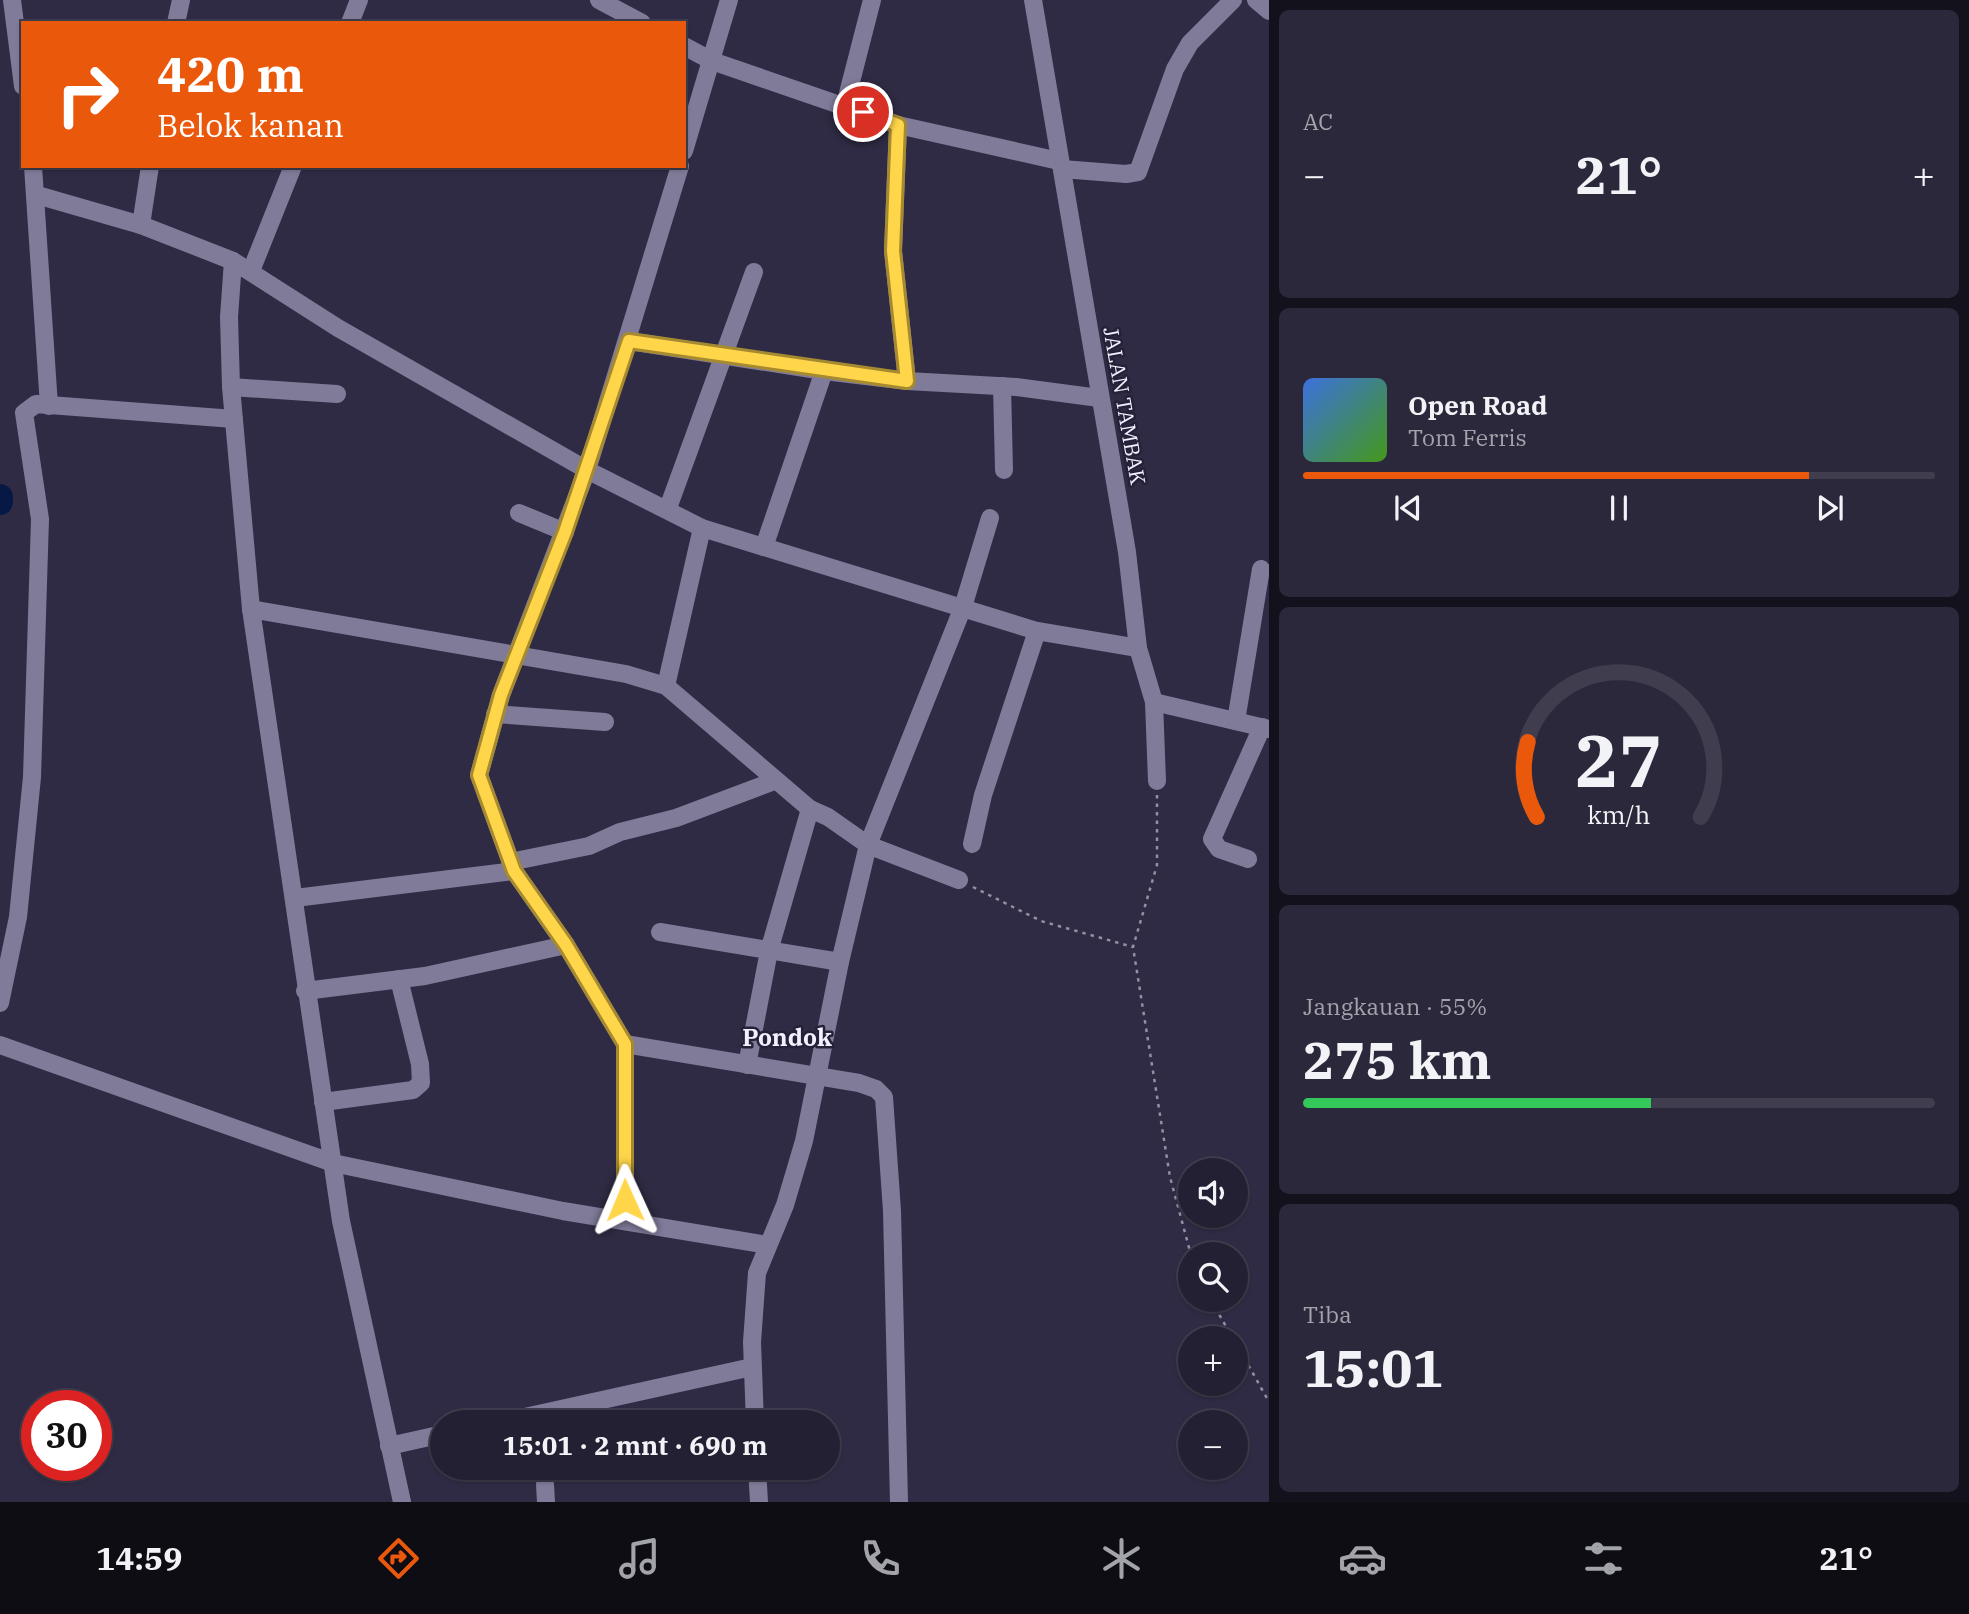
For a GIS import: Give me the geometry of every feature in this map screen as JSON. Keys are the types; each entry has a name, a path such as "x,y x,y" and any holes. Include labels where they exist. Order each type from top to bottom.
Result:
{"street":[{"path":"12,0 21,70"},
{"path":"176,21 181,0"},
{"path":"351,21 359,0"},
{"path":"599,0 638,21"},
{"path":"686,145 729,0"},
{"path":"845,105 872,0"},
{"name":"JALAN TAMBAK","path":"1033,0 1099,398 1128,552 1138,648 1154,702 1157,781"},
{"path":"686,47 712,61 898,125 1060,165 1126,174 1138,172 1175,69 1191,43 1233,0"},
{"path":"1256,0 1269,11"},
{"path":"898,125 893,251 907,381"},
{"path":"33,168 48,406"},
{"path":"141,225 150,168"},
{"path":"251,271 292,168"},
{"path":"625,1221 625,1044 507,870 479,775 495,714 516,654 587,470 629,341 679,168"},
{"path":"37,195 141,225 233,261 338,328 587,470 668,508 702,528 1037,631 1138,648"},
{"path":"233,261 229,317 231,387 251,609 295,898 305,991 341,1221 402,1502"},
{"path":"668,508 754,272"},
{"path":"629,341 824,371 907,381 1002,386 1099,398"},
{"path":"764,547 824,371"},
{"path":"1002,386 1004,470"},
{"path":"231,387 337,394"},
{"path":"0,1003 18,917 32,778 40,519 24,413 36,404 234,419"},
{"path":"519,513 565,532"},
{"path":"754,1410 752,1367 757,1273 795,1173 819,1077 840,962 868,845 963,607 990,518"},
{"path":"666,686 702,528"},
{"path":"1236,721 1261,569"},
{"path":"251,609 626,674 666,686 810,809 828,817 868,845 959,880"},
{"path":"972,844 982,795 1037,631"},
{"path":"1154,702 1266,728 1212,839 1219,849 1248,859"},
{"path":"495,714 605,722"},
{"path":"295,898 507,870 589,846 620,832 676,818 774,781"},
{"path":"747,1065 769,951 810,809"},
{"path":"660,932 840,962"},
{"path":"305,991 399,979 559,947"},
{"path":"323,1102 413,1090 421,1083 420,1064 399,979"},
{"path":"625,1044 870,1086 881,1092 886,1104 899,1502"},
{"path":"0,1045 333,1163 625,1221 768,1245"},
{"path":"557,1410 752,1367"},
{"path":"389,1446 430,1437"},
{"path":"757,1480 758,1502"}],"path":[{"path":"1157,781 1157,865 1133,947 1170,1177 1188,1242"},
{"path":"959,880 1041,921 1133,947"},
{"path":"1248,1364 1269,1402"}],"waterway":[{"path":"0,497 0,502"}],"district":[{"name":"Pondok","path":"787,1038"}],"route":[{"path":"625,1200 625,1044 566,945 514,871 479,775 482,755 516,654 565,532 629,341 725,357 907,381 893,251 898,125 863,112"}]}
